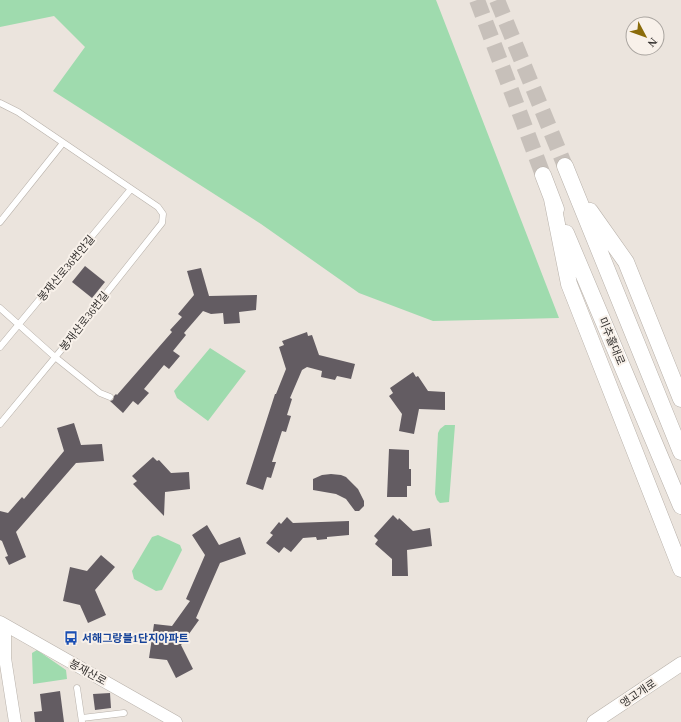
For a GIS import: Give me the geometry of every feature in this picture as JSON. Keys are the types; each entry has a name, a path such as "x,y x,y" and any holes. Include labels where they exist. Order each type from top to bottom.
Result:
{"main road":[{"name":"미추홀대로","path":"565,166 681,452"},
{"name":"미추홀대로","path":"543,175 552,200 681,506"},
{"path":"574,188 626,262 681,399"},
{"path":"552,200 569,284 681,569"}],"street":[{"path":"2,624 5,658 15,722"},
{"name":"봉재산로","path":"2,624 176,722"},
{"name":"앵고개로","path":"594,722 681,664"}],"lane":[{"path":"0,103 18,112 131,188"},
{"path":"0,222 63,142"},
{"name":"봉재산로36번길","path":"0,424 162,223 163,214 158,207 131,188"},
{"name":"봉재산로36번안길","path":"0,347 131,188"},
{"path":"0,308 55,357 100,393 110,397"},
{"path":"77,688 82,720 124,713"}],"green space":[{"path":"0,0 436,0 559,318 433,321 359,293 261,224 53,91 85,47 54,16 0,27"},
{"path":"210,348 246,371 208,421 177,398 174,391"},
{"path":"445,425 455,425 449,502 440,503 435,494 438,433"},
{"path":"158,535 180,545 182,550 162,590 156,591 134,579 132,571 152,537"},
{"path":"37,650 66,670 67,679 33,684 32,653"}],"building":[{"path":"85,266 105,282 92,298 72,282"},
{"path":"201,268 209,296 257,295 256,310 239,312 240,323 224,324 223,313 211,314 203,311 184,333 186,335 173,351 180,356 169,369 164,365 144,389 149,393 138,405 133,401 123,413 110,401 113,400 114,396 116,394 117,395 172,332 170,330 182,317 178,314 194,295 187,271"},
{"path":"307,332 308,336 312,335 319,355 355,364 351,379 337,376 335,380 321,377 322,371 307,367 302,370 290,398 292,399 287,415 291,416 286,432 282,431 272,462 276,462 271,478 267,477 263,490 246,484 275,394 286,369 279,347 284,345 282,341"},
{"path":"413,372 416,377 418,376 428,391 445,392 445,410 419,409 414,434 399,431 402,414 389,396 393,393 390,388"},
{"path":"74,423 81,445 102,444 104,461 76,463 16,532 26,557 9,565 5,557 8,556 2,541 0,540 0,511 8,513 22,497 24,499 64,451 57,428"},
{"path":"389,449 409,450 411,486 407,486 407,497 387,497"},
{"path":"153,457 157,461 159,460 171,473 189,472 190,489 165,492 164,516 133,484 137,481 132,476"},
{"path":"331,474 346,477 358,489 364,501 364,506 359,511 355,511 346,499 336,494 313,490 313,479 322,475"},
{"path":"393,515 398,520 399,518 413,531 430,528 432,546 407,550 408,576 392,576 392,559 375,544 378,540 374,536"},
{"path":"287,517 293,523 349,521 349,535 327,537 327,539 317,540 316,537 303,538 291,552 284,547 279,553 266,543 273,535 270,533 279,522 281,524"},
{"path":"207,525 219,545 240,537 246,554 220,563 196,618 199,620 181,645 193,669 176,678 167,660 149,658 154,624 172,626 190,601 186,599 205,555 192,535"},
{"path":"101,555 115,567 95,590 106,615 88,623 80,605 63,601 70,567 87,571"},
{"path":"60,691 64,722 35,722 34,712 42,711 40,694"},
{"path":"110,693 111,708 95,710 93,694"}],"tunnel":[{"path":"477,0 543,175"},
{"path":"497,0 565,166"}],"place":[{"name":"서해그랑블1단지아파트","path":"71,638"}]}
